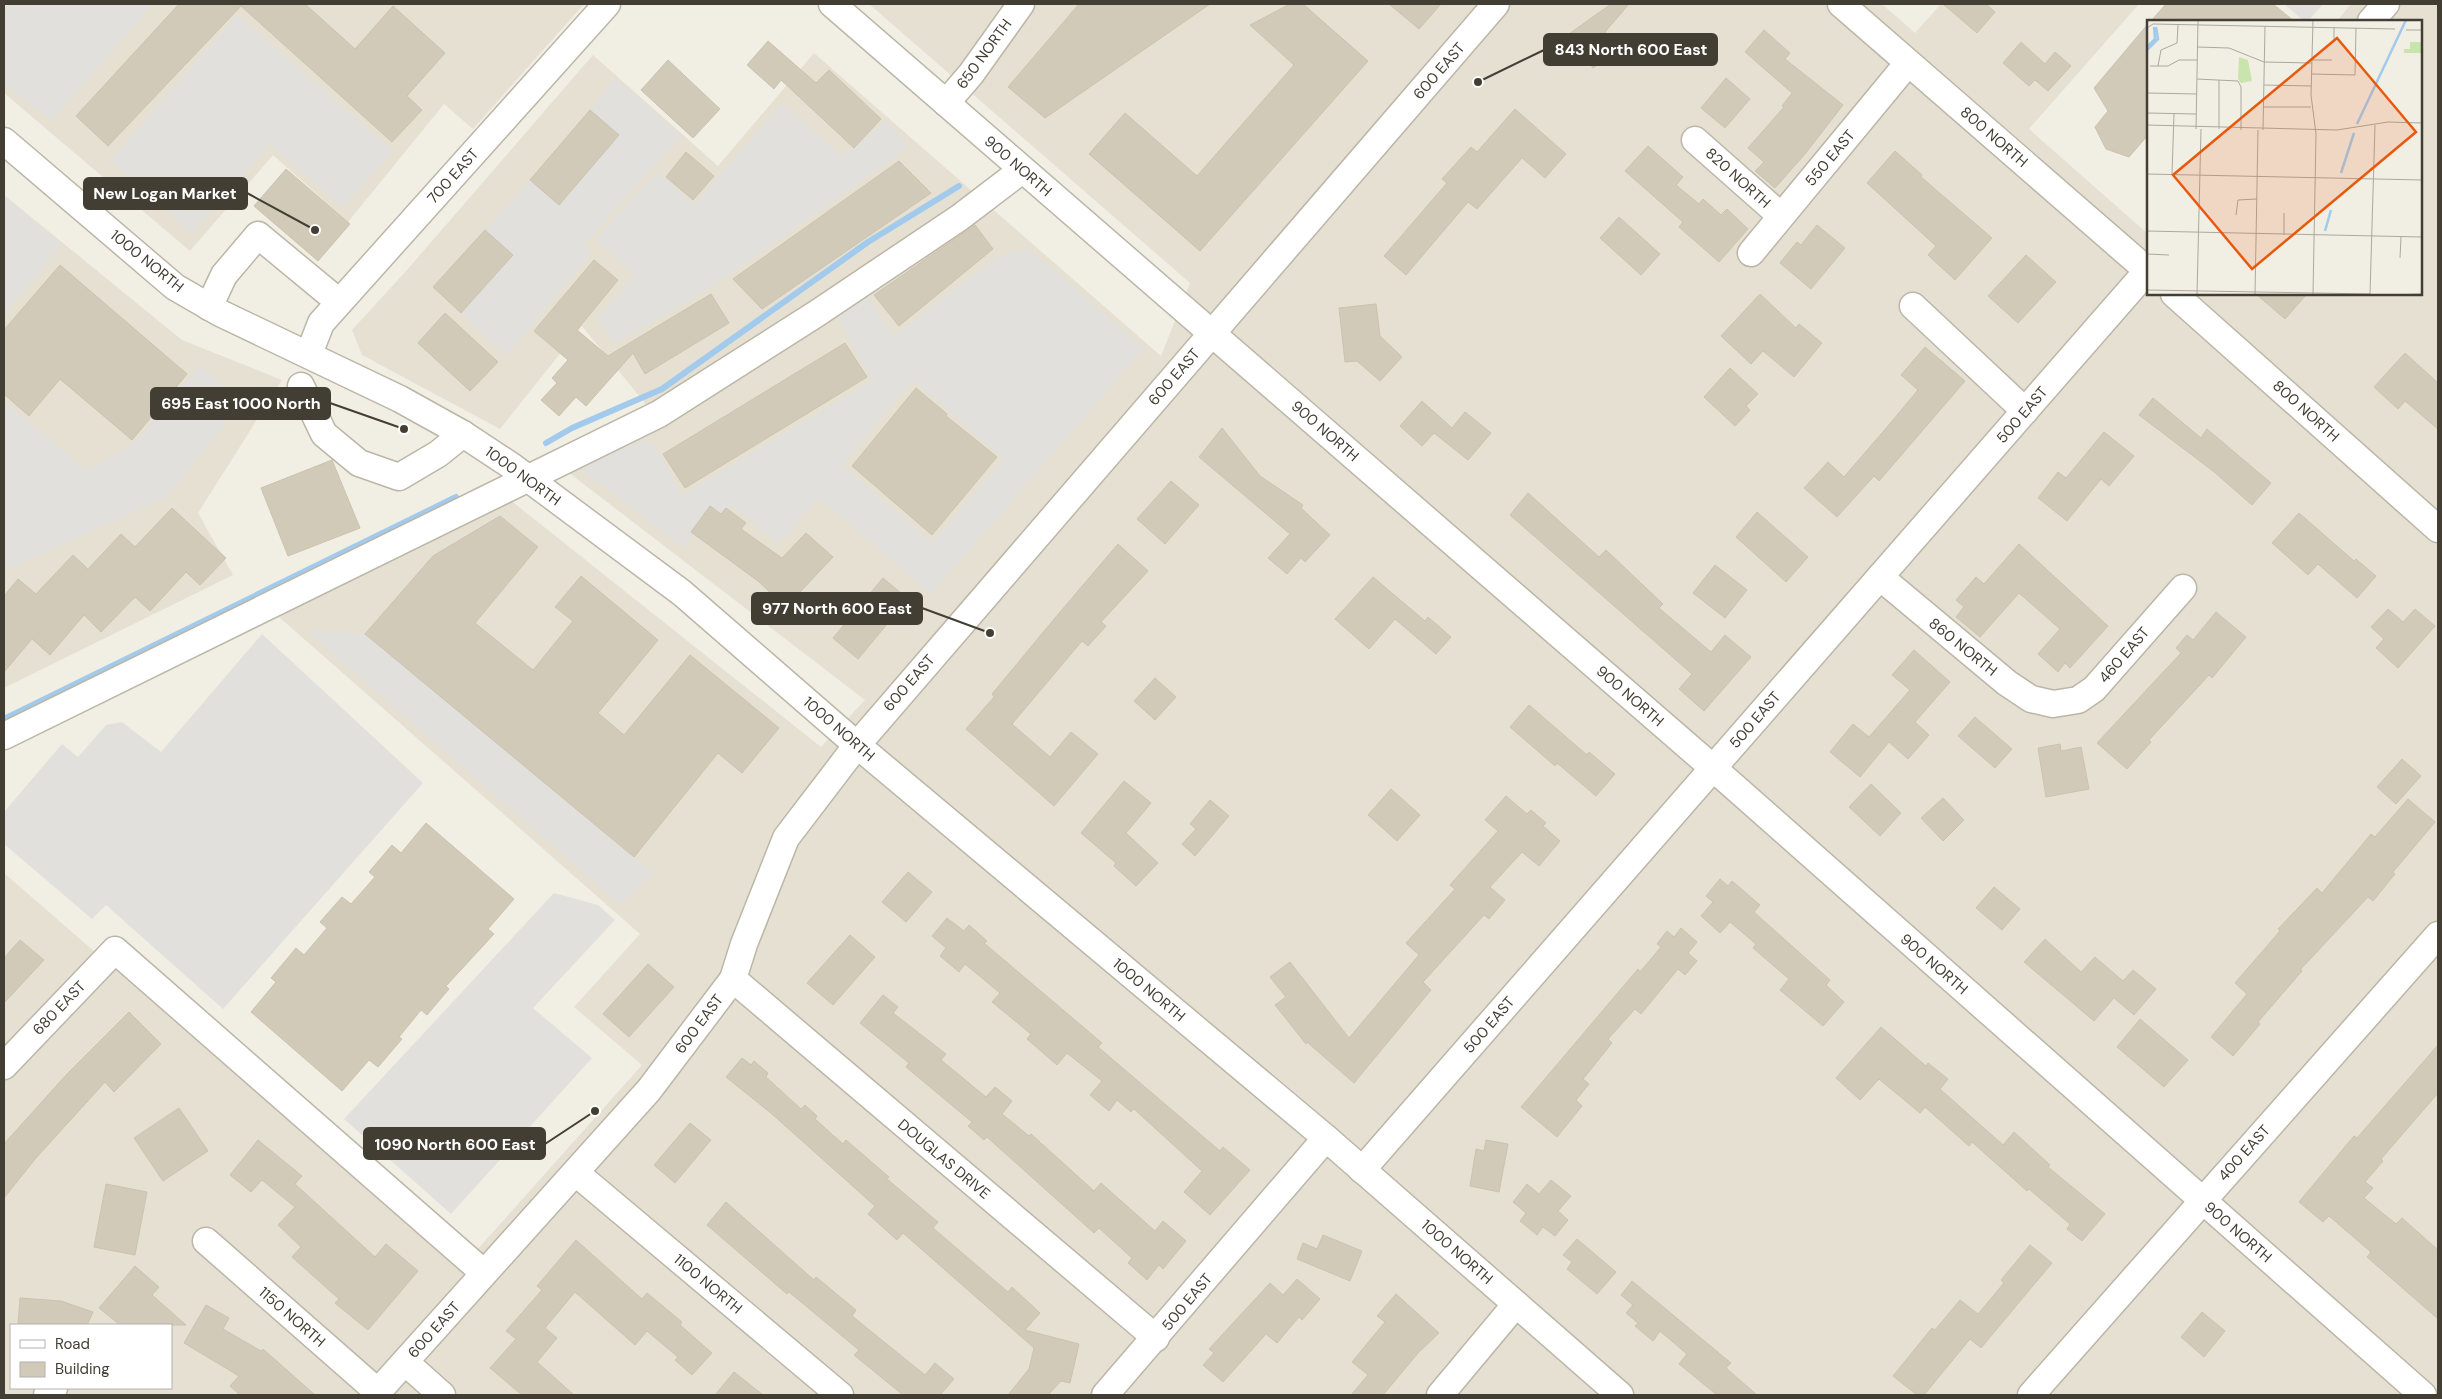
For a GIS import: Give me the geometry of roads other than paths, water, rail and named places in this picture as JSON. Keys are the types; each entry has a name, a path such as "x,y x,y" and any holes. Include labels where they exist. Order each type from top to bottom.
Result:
{"street":[{"name":"700 EAST","path":"309,354 321,323 606,4"},
{"name":"900 NORTH","path":"832,4 1713,768 2424,1395"},
{"name":"650 NORTH","path":"946,103 971,74 1021,4"},
{"name":"600 EAST","path":"376,1394 649,1090 733,979 744,944 786,838 857,745 1496,4"},
{"name":"800 NORTH","path":"1840,4 2147,269"},
{"path":"2372,20 2386,4"},
{"name":"550 EAST","path":"1751,253 1908,63"},
{"name":"820 NORTH","path":"1695,140 1781,216"},
{"name":"1000 NORTH","path":"4,141 175,287 209,307 400,399 462,434 528,479 682,593 857,745 1326,1138 1620,1395"},
{"path":"4,736 659,414 816,314 959,218 1022,170"},
{"path":"209,307 224,275 258,235 339,302"},
{"name":"500 EAST","path":"1362,1170 2147,271"},
{"name":"800 NORTH","path":"2175,295 2438,529"},
{"path":"1912,306 2026,411"},
{"path":"301,386 324,434 359,464 399,477 438,454 462,434"},
{"name":"860 NORTH","path":"1880,578 2007,684 2032,699 2053,704"},
{"name":"460 EAST","path":"2053,704 2078,700 2094,689 2183,588"},
{"name":"400 EAST","path":"2031,1395 2438,935"},
{"name":"680 EAST","path":"7,1057 115,950 484,1273"},
{"name":"DOUGLAS DRIVE","path":"733,979 1156,1338"},
{"name":"500 EAST","path":"1105,1395 1156,1338 1326,1138"},
{"name":"1100 NORTH","path":"576,1173 840,1395"},
{"name":"1150 NORTH","path":"206,1241 376,1394"},
{"path":"1440,1395 1516,1304"},
{"path":"405,1362 442,1395"}],"waterway":[{"path":"546,443 572,428 662,389 868,242 959,186"},
{"path":"4,719 456,497"}],"place":[{"name":"843 North 600 East","path":"1478,82"},
{"name":"New Logan Market","path":"315,230"},
{"name":"695 East 1000 North","path":"404,429"},
{"name":"977 North 600 East","path":"990,633"},
{"name":"1090 North 600 East","path":"595,1111"}]}
